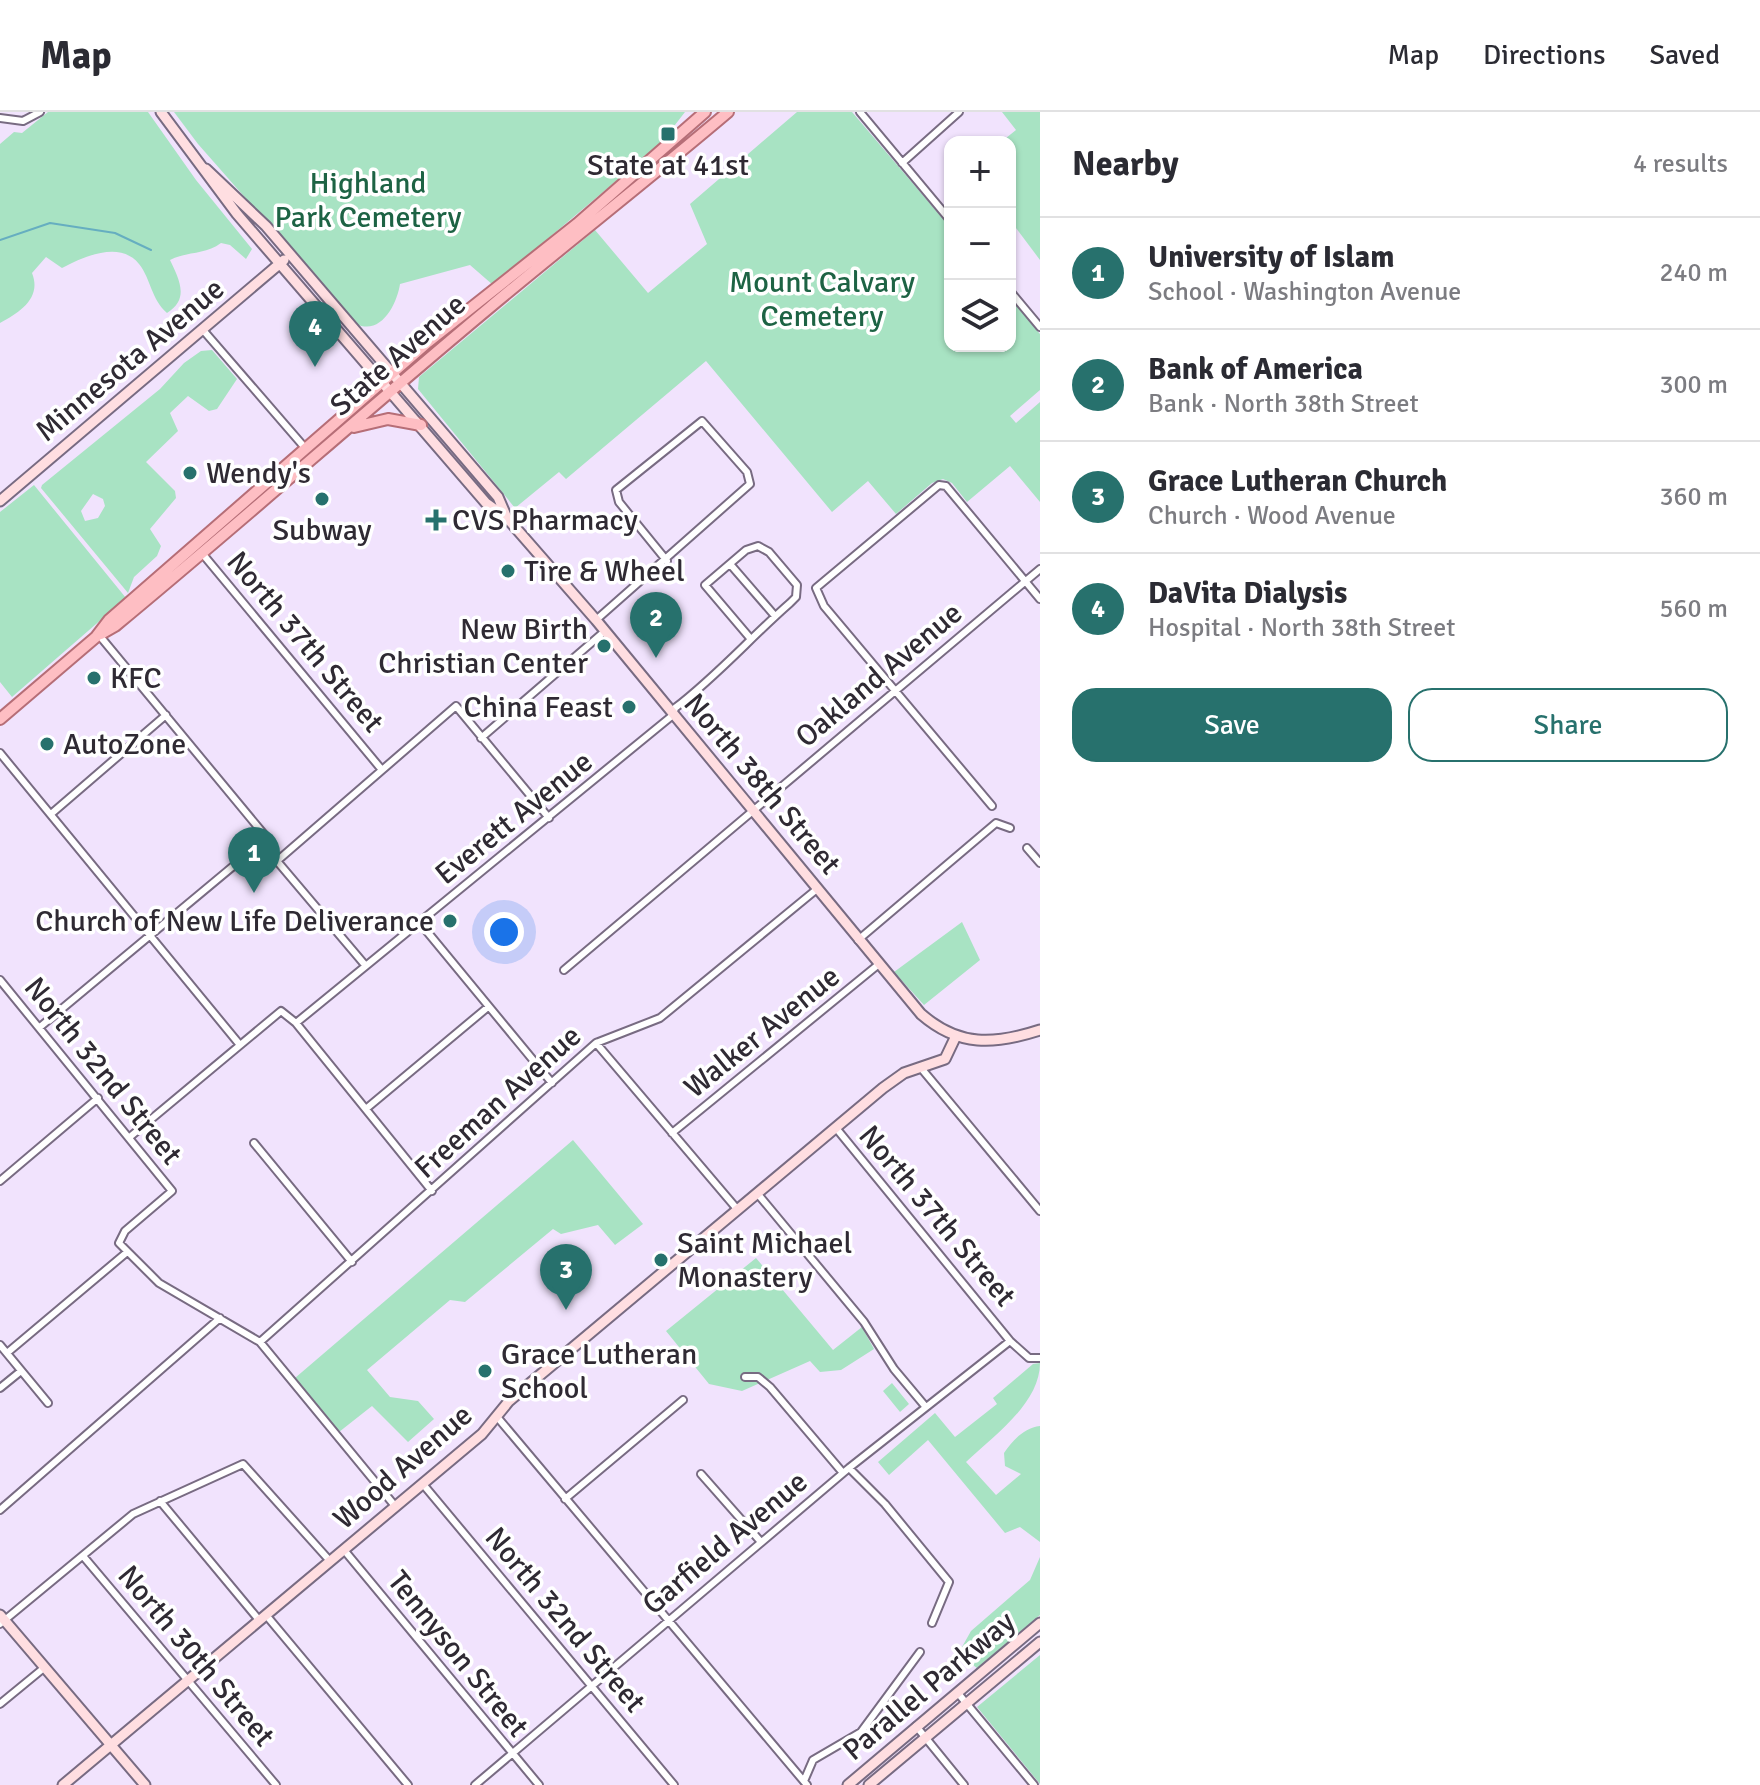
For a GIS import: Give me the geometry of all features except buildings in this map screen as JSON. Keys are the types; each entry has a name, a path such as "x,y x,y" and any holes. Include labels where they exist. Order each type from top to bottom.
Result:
{"main road":[{"name":"North 38th Street","path":"161,112 281,264 486,503 507,518 596,620 921,1014 955,1038"},
{"name":"State Avenue","path":"0,719 99,635 115,626 203,554 401,383 728,112"},
{"name":"State Avenue","path":"99,635 109,620 194,543 382,381 577,224 703,113"},
{"name":"North 38th Street","path":"200,165 234,192 290,255 498,497 507,518"},
{"name":"Minnesota Avenue","path":"0,501 290,255"},
{"path":"349,429 388,419 421,425"},
{"path":"955,1038 992,1042 1040,1030"},
{"name":"Wood Avenue","path":"63,1785 498,1418 509,1401 892,1081 945,1059 955,1038"},
{"path":"2,1620 145,1785"},
{"name":"Parallel Parkway","path":"848,1785 1040,1623"},
{"name":"Parallel Parkway","path":"869,1785 1040,1642"}],"street":[{"path":"0,118 23,121 40,112"},
{"path":"860,112 944,213"},
{"path":"902,163 959,112"},
{"path":"703,113 712,125"},
{"path":"1016,298 1040,327"},
{"path":"203,330 315,459"},
{"path":"596,620 667,561 750,484 747,472 702,421 616,494 667,561"},
{"path":"992,806 896,687 829,613 816,593 817,585 934,486 946,486 1040,599"},
{"name":"North 37th Street","path":"194,543 382,770"},
{"name":"Everett Avenue","path":"296,1023 673,715 675,708 709,682 750,638 796,597 798,588 769,552 752,546 730,564"},
{"path":"750,638 706,587 730,564 775,616"},
{"name":"Oakland Avenue","path":"564,970 754,812 896,687 1040,569"},
{"path":"481,738 605,631"},
{"path":"99,635 267,838 277,861 365,965"},
{"path":"277,861 456,706 549,818"},
{"path":"51,814 166,715"},
{"path":"0,753 240,1045"},
{"name":"Walker Avenue","path":"858,940 996,823 1010,828"},
{"path":"40,1027 267,838"},
{"path":"1027,848 1040,863"},
{"name":"Freeman Avenue","path":"260,1342 596,1043 660,1018 817,889"},
{"path":"420,923 552,1083"},
{"name":"Walker Avenue","path":"672,1133 879,964"},
{"name":"North 32nd Street","path":"0,981 131,1136 172,1191 125,1231 119,1243 126,1253"},
{"path":"367,1108 488,1007"},
{"path":"131,1136 281,1011 296,1023 432,1191"},
{"path":"596,1043 737,1209"},
{"path":"921,1068 1040,1211"},
{"path":"0,1181 98,1098"},
{"name":"North 37th Street","path":"836,1128 1010,1341 1029,1358 1040,1358"},
{"path":"254,1143 352,1262"},
{"path":"757,1193 870,1328 894,1369 925,1406"},
{"path":"7,1353 126,1253 159,1283 260,1342 395,1506"},
{"path":"0,1510 220,1318"},
{"name":"Garfield Avenue","path":"475,1785 846,1470 1010,1341"},
{"path":"0,1345 48,1403"},
{"path":"0,1388 21,1371"},
{"path":"745,1377 758,1377 770,1387 846,1470 885,1504 949,1582 932,1623"},
{"path":"565,1499 683,1400"},
{"path":"498,1418 806,1783"},
{"path":"2,1620 133,1514 243,1464 330,1561"},
{"path":"701,1474 761,1542"},
{"name":"North 32nd Street","path":"422,1483 674,1785"},
{"path":"160,1501 408,1785"},
{"name":"Tennyson Street","path":"344,1550 539,1785"},
{"name":"North 30th Street","path":"83,1556 276,1785"},
{"path":"806,1783 813,1760 861,1732 920,1652"},
{"path":"0,1704 45,1667"},
{"path":"957,1692 1034,1785"},
{"path":"916,1726 964,1785"}],"green space":[{"path":"48,112 148,112 196,180 252,249 246,259 230,245 221,243 170,260 179,281 180,295 167,313 158,302 143,270 131,257 122,253 101,253 62,268 46,257 32,273 32,297 15,314 0,323 0,144 14,132 22,133"},
{"name":"Highland Park Cemetery","path":"174,112 685,112 661,143 493,285 470,265 400,284 386,316 373,326 365,327 356,324 198,144"},
{"name":"Mount Calvary Cemetery","path":"797,112 852,112 944,220 944,352 1016,352 1016,305 1040,334 1040,390 1010,416 1016,423 1040,402 1040,502 1010,466 967,502 952,483 943,479 932,483 896,514 868,481 832,512 706,361 566,479 559,472 515,508 418,389 419,377 595,230 648,293 707,244 690,204"},
{"path":"1002,112 1040,112 1040,260 1016,228 1016,136 1008,136 1016,130"},
{"path":"212,350 237,379 217,409 209,411 188,396 170,413 178,431 146,462 175,491 176,498 150,529 161,546 157,556 134,577 128,593 41,488 201,351","holes":["93,494 103,499 105,506 98,518 85,521 81,511"]},
{"path":"34,485 126,598 12,697 0,682 0,512"},
{"path":"962,922 980,960 924,1005 894,972"},
{"path":"573,1140 643,1224 615,1245 598,1225 561,1234 553,1229 465,1302 450,1300 367,1370 390,1397 418,1401 434,1419 408,1442 372,1406 339,1432 295,1378"},
{"path":"756,1258 833,1350 862,1327 874,1349 841,1370 820,1372 810,1361 742,1391 709,1384 666,1331"},
{"path":"1040,1363 1038,1378 1024,1405 1002,1430 966,1462 996,1495 1021,1474 1005,1466 1004,1453 1019,1435 1040,1426 1040,1542 1020,1527 1005,1533 928,1440 889,1475 878,1462 935,1413 955,1437 997,1404 993,1398 1033,1364"},
{"path":"892,1383 909,1404 900,1412 883,1391"},
{"path":"1040,1557 1040,1615 977,1668 958,1654 971,1631 1030,1580"},
{"path":"1040,1655 1040,1784 977,1707"}],"waterway":[{"path":"0,240 50,223 115,233 151,250"}],"place":[{"name":"State at 41st","path":"668,134"},
{"name":"DaVita Dialysis","path":"315,367"},
{"name":"Wendy's","path":"190,473"},
{"name":"Subway","path":"322,499"},
{"name":"CVS Pharmacy","path":"436,520"},
{"name":"Tire & Wheel","path":"508,571"},
{"name":"New Birth Christian Center","path":"604,646"},
{"name":"Bank of America","path":"656,658"},
{"name":"KFC","path":"94,678"},
{"name":"China Feast","path":"629,707"},
{"name":"AutoZone","path":"47,744"},
{"name":"University of Islam","path":"254,893"},
{"name":"Church of New Life Deliverance","path":"450,921"},
{"name":"Saint Michael Monastery","path":"661,1260"},
{"name":"Grace Lutheran Church","path":"566,1310"},
{"name":"Grace Lutheran School","path":"485,1371"}]}
